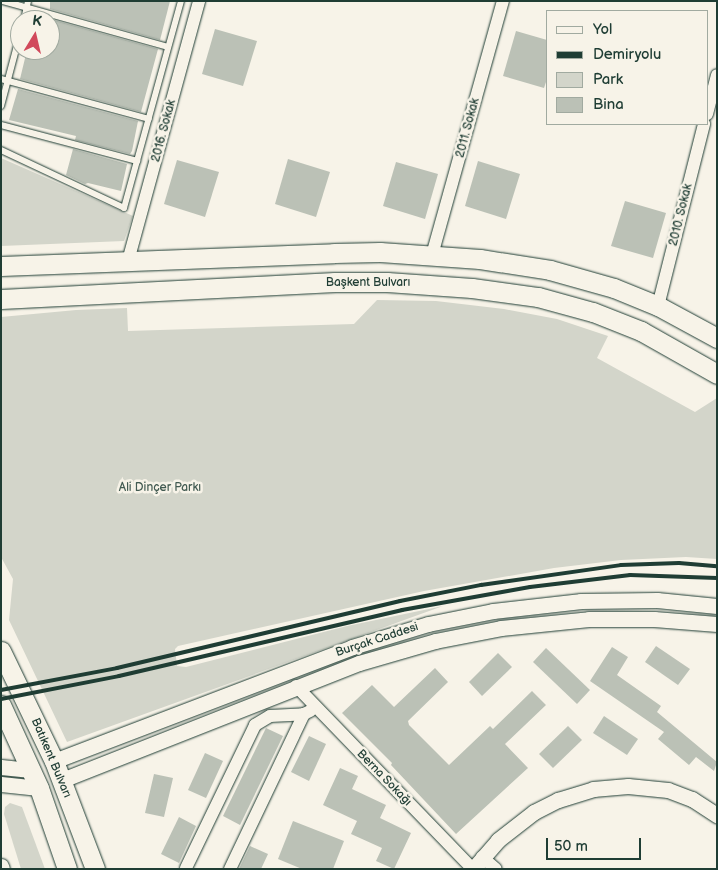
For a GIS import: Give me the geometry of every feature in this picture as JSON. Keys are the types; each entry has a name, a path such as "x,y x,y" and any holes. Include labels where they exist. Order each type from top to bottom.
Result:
{"main road":[{"path":"1,266 334,253 432,255 480,259 550,270 614,288 658,306 717,338"},
{"name":"Başkent Bulvarı","path":"1,299 335,282 387,282 472,288 538,297 594,312 640,331 717,374"},
{"name":"Batıkent Bulvarı","path":"1,650 54,761 95,869"},
{"name":"Batıkent Bulvarı","path":"1,704 39,788 67,869"},
{"path":"31,770 54,761"},
{"path":"39,788 62,780"}],"street":[{"name":"2016. Sokak","path":"128,261 199,1"},
{"name":"2011. Sokak","path":"432,255 503,1"},
{"path":"708,110 717,75"},
{"name":"2010. Sokak","path":"658,306 704,125"},
{"name":"Burçak Caddesi","path":"54,761 344,650 428,624 493,611 581,602 658,600 717,606"},
{"name":"Burçak Caddesi","path":"62,780 296,686 384,654 464,634 501,628 621,618 717,624"},
{"name":"Berna Sokağı","path":"296,686 476,865 496,869"},
{"path":"186,868 255,725 270,716 304,714 317,708"},
{"path":"230,869 304,714"},
{"path":"1,767 31,770"},
{"path":"1,784 39,788"},
{"path":"476,865 498,840 534,812 558,800 593,789 628,786 668,790 692,799 717,815"}],"lane":[{"path":"3,1 28,5 168,48"},
{"path":"1,150 124,208 182,1"},
{"path":"1,106 4,80 11,60"},
{"path":"4,80 148,119"},
{"path":"1,125 137,161"}],"green space":[{"path":"1,158 133,216 124,241 1,246"},
{"name":"Ali Dinçer Parkı","path":"377,300 436,301 504,309 557,319 608,336 597,358 695,412 717,398 717,559 686,557 621,560 554,568 424,591 178,646 175,649 177,666 186,667 347,626 443,606 67,742 9,620 13,579 1,557 1,317 76,310 127,308 128,331 354,324"},
{"path":"10,803 22,807 45,869 21,869 4,814 5,807"}],"building":[{"path":"50,1 170,1 160,40 60,12 60,10 50,9"},
{"path":"60,22 158,49 141,112 20,79 25,60 60,60"},
{"path":"215,29 257,41 243,86 202,74"},
{"path":"516,31 546,40 546,82 544,88 503,76"},
{"path":"18,89 138,121 132,151 130,154 75,140 76,136 9,120"},
{"path":"73,149 127,164 121,191 88,183 85,184 66,175"},
{"path":"288,159 330,172 316,217 275,204"},
{"path":"177,160 219,172 205,217 164,204"},
{"path":"478,161 520,174 506,219 465,206"},
{"path":"396,162 438,174 425,219 383,206"},
{"path":"625,201 666,213 653,258 611,246"},
{"path":"656,646 690,669 678,685 645,662"},
{"path":"612,647 628,657 617,675 661,706 657,712 717,762 714,771 696,757 689,765 658,739 664,732 590,681"},
{"path":"546,648 590,690 577,704 533,662"},
{"path":"498,653 512,667 482,696 469,682"},
{"path":"435,668 448,682 408,721 409,725 449,765 490,726 493,729 532,691 546,705 505,744 528,768 456,834 391,765 392,763 342,713 372,685 394,707"},
{"path":"604,716 638,739 627,755 593,733"},
{"path":"568,726 582,740 553,768 539,754"},
{"path":"266,728 283,736 240,825 223,816"},
{"path":"309,736 326,744 309,781 291,772"},
{"path":"205,753 223,761 206,798 188,790"},
{"path":"340,768 358,776 352,789 386,805 380,818 411,833 394,869 376,861 382,848 351,834 357,821 323,805"},
{"path":"154,774 173,778 164,817 145,813"},
{"path":"179,817 196,826 179,863 161,854"},
{"path":"293,821 344,841 333,869 302,869 278,859"},
{"path":"250,846 268,854 261,869 239,869"}],"railway":[{"path":"1,690 117,668 400,601 481,585 621,565 679,563 717,566"},
{"path":"1,699 119,676 402,610 530,587 630,575 717,578"}]}
